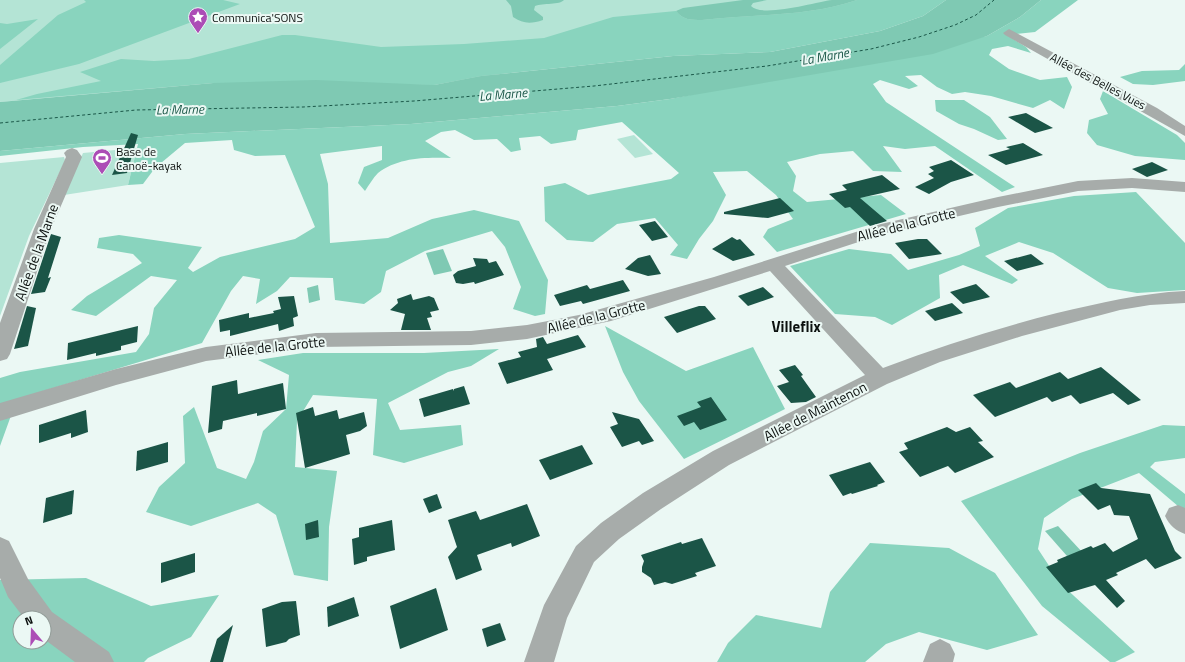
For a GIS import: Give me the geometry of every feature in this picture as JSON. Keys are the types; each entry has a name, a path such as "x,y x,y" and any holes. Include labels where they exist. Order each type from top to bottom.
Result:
{"street":[{"name":"Allée des Belles Vues","path":"1009,34 1152,111 1185,132"},
{"name":"Allée de la Marne","path":"0,354 61,184 74,157 72,153"},
{"name":"Allée de la Grotte","path":"0,412 116,377 206,354 316,340 428,340 527,332 611,314 881,229 998,202 1078,186 1132,183 1185,187"},
{"path":"773,264 879,378"},
{"name":"Allée de Maintenon","path":"539,662 554,615 571,578 585,554 610,531 652,501 721,458 879,378 933,357 1018,330 1120,304 1150,299 1185,297"},
{"path":"0,549 18,588 35,610"},
{"path":"52,628 99,662"}],"shaded area":[{"path":"0,0 946,0 434,85 213,83 0,102"},
{"path":"84,0 223,0 240,4 79,64 0,83 0,65 58,15 86,2"},
{"path":"857,0 946,0 923,16 880,31 770,52 673,56 481,76 434,85 213,83 16,100 37,94 101,81 80,72 121,59 154,61 189,59 282,35 295,35 381,47 464,44 544,38 613,17 676,11 681,16 688,19 702,20 800,12"},
{"path":"1041,0 1078,0 1035,32 1007,35 1026,47 1031,53 1008,46 992,49 989,55 1009,69 1040,80 1067,77 1072,87 1064,109 1050,100 1033,108 991,96 965,92 952,94 937,87 921,75 905,76 918,86 909,89 880,80 873,84 886,102 1015,187 1002,192 935,146 905,149 883,146 902,172 873,171 853,151 820,154 787,162 796,176 793,191 807,202 881,195 906,214 777,252 763,237 768,229 793,219 776,195 747,171 713,172 726,195 713,221 699,239 687,259 670,255 678,245 655,218 617,224 593,242 567,240 545,221 544,187 565,183 588,195 671,179 679,173 622,122 578,130 576,140 551,144 540,136 519,138 521,150 511,152 497,139 474,140 455,130 441,132 425,141 451,158 413,159 394,164 378,173 365,191 358,183 364,167 382,160 382,146 320,154 328,184 330,243 388,238 432,219 474,210 519,221 548,280 545,314 535,316 513,309 521,287 505,247 492,231 425,251 386,271 381,292 364,304 335,300 333,278 290,277 277,291 256,304 260,279 243,276 231,291 202,343 17,399 0,446 0,378 20,372 136,352 149,334 154,308 177,280 151,276 96,316 71,310 87,296 142,263 133,254 97,248 99,238 119,235 202,247 188,268 193,272 220,257 295,239 315,227 285,155 255,156 234,150 232,140 185,143 155,168 143,184 128,185 138,144 83,147 0,156 0,151 185,134 411,124 617,106 670,99 987,36 1020,17"},
{"path":"38,19 0,49 0,23 7,24"},
{"path":"1185,64 1185,81 1153,85 1133,84 1120,77 1142,71 1179,70"},
{"path":"1103,91 1177,135 1185,143 1185,160 1135,156 1097,145 1087,133 1089,120 1108,114 1100,99"},
{"path":"935,100 964,100 990,117 1007,139 998,140 959,124 936,111"},
{"path":"634,135 653,154 635,158 617,139"},
{"name":"Base de Canoë-kayak","path":"137,148 128,185 64,195 83,153"},
{"path":"64,157 65,160 63,165 29,236 0,316 0,163"},
{"path":"1136,192 1185,243 1185,290 1137,293 1108,288 1053,253 1019,242 985,256 1018,280 1012,284 963,265 939,275 940,298 892,325 875,317 835,314 790,266 849,249 891,254 908,270 959,255 980,246 975,228 1008,208 1074,196"},
{"path":"605,326 686,371 753,347 785,409 684,459 639,401 623,372"},
{"path":"499,349 471,366 448,372 388,403 400,430 461,425 463,445 404,463 373,455 377,399 313,395 297,421 295,467 337,471 329,527 328,581 294,575 276,515 258,503 191,526 146,512 159,487 185,463 183,416 194,407 217,468 246,479 254,462 263,431 286,409 289,375 258,360 303,353 424,353"},
{"path":"1163,425 1185,426 1185,458 1155,462 1150,467 1185,494 1185,512 1139,473 1072,499 1044,518 1038,549 1061,584 1135,652 1115,662 1110,662 1042,606 961,501 1080,453"},
{"path":"870,543 949,548 995,573 1038,635 987,650 919,632 886,644 865,662 717,662 728,643 756,615 821,628 830,592"},
{"path":"86,578 151,606 219,595 191,637 148,658 144,662 0,662 0,580"}],"water":[{"path":"506,0 564,0 559,3 535,6 534,10 543,17 543,20 531,23 520,21 513,17 511,6"},
{"path":"743,0 767,0 753,3 751,6 757,9 777,10 832,0 857,0 800,12 702,20 691,20 684,18 676,11 683,8"},
{"name":"La Marne","path":"946,0 1041,0 1020,17 987,36 933,54 670,99 617,106 411,124 185,134 0,151 0,102 213,83 316,80 434,85 481,76 673,56 770,52 880,31 923,16"},
{"path":"443,249 452,271 434,275 426,253"},
{"path":"318,285 320,300 309,303 307,288"},
{"path":"1058,526 1083,553 1067,556 1045,531"}],"building":[{"path":"1026,113 1053,128 1035,133 1008,117"},
{"path":"131,133 138,135 127,173 112,175"},
{"path":"1023,143 1043,155 1006,165 988,155 1010,149 1006,147"},
{"path":"951,160 974,175 951,182 929,194 915,187 934,178 928,174 934,171 929,167"},
{"path":"1152,162 1168,170 1147,177 1132,169"},
{"path":"882,175 900,189 860,198 887,221 870,226 850,207 845,208 829,194 847,190 842,185"},
{"path":"780,198 794,211 768,218 724,214 724,212"},
{"path":"655,221 668,237 652,241 639,225"},
{"path":"51,234 61,237 48,278 51,277 45,292 31,294"},
{"path":"732,237 737,240 740,239 755,255 733,261 712,249"},
{"path":"927,239 942,254 909,259 895,243"},
{"path":"1031,254 1044,264 1017,271 1004,261"},
{"path":"650,255 661,274 648,276 625,269 638,258"},
{"path":"473,258 487,259 489,263 496,261 504,275 475,284 474,282 463,284 456,283 453,275 458,271 476,266"},
{"path":"623,280 630,291 583,304 581,301 560,306 554,295 587,285 590,289"},
{"path":"976,284 990,297 963,304 950,292"},
{"path":"763,287 774,297 748,306 738,296"},
{"path":"411,294 413,300 429,296 434,298 439,310 430,312 432,317 427,318 431,330 401,330 405,314 390,310 398,303 397,299"},
{"path":"294,296 298,316 293,318 294,326 279,331 278,324 230,336 230,330 220,332 219,320 249,313 249,318 274,313 273,311 281,309 278,297"},
{"path":"952,303 963,313 935,321 925,311"},
{"path":"27,306 36,308 28,346 14,349"},
{"path":"699,306 705,306 716,319 677,333 664,317"},
{"path":"138,326 137,342 121,346 121,350 96,356 96,353 67,360 68,343"},
{"path":"578,335 586,347 547,359 553,370 507,384 498,363 521,357 518,352 537,347 536,339 543,337 547,344"},
{"path":"795,365 803,375 801,376 816,397 806,402 791,403 777,386 789,382 779,370"},
{"path":"1101,367 1141,400 1128,405 1113,393 1080,404 1071,395 1052,402 1047,397 995,417 973,395 1010,382 1016,388 1060,372 1068,379"},
{"path":"237,380 238,394 283,383 286,409 257,416 257,413 223,421 222,429 208,433 212,386"},
{"path":"464,386 470,404 424,417 419,399 453,389 454,391 454,389"},
{"path":"711,397 727,420 700,430 694,422 684,426 677,416 701,407 697,402"},
{"path":"313,407 315,416 337,410 339,419 364,412 367,426 360,431 346,435 350,454 305,468 296,413"},
{"path":"86,410 88,432 71,438 71,433 39,443 39,425"},
{"path":"612,412 639,419 654,441 642,445 639,441 622,447 610,427 618,424"},
{"path":"947,427 956,432 970,427 983,441 978,442 994,457 955,473 948,466 920,477 899,452 908,449 904,443"},
{"path":"168,442 168,462 136,471 137,451"},
{"path":"582,445 593,464 550,480 539,460"},
{"path":"870,462 885,482 877,485 878,486 843,496 829,475"},
{"path":"1096,483 1101,488 1150,494 1175,551 1182,558 1155,569 1146,559 1116,573 1118,575 1106,580 1125,601 1117,608 1095,585 1068,593 1046,567 1058,562 1057,560 1091,546 1093,548 1105,543 1113,552 1138,539 1129,516 1114,515 1110,505 1098,510 1078,490"},
{"path":"74,490 72,514 43,523 46,498"},
{"path":"437,494 442,508 429,513 423,499"},
{"path":"527,504 540,536 512,547 511,543 477,555 482,570 456,580 448,557 457,547 448,520 476,511 480,520"},
{"path":"318,520 319,537 306,540 305,524"},
{"path":"392,520 395,550 367,557 367,561 354,565 352,539 359,537 359,528"},
{"path":"702,538 716,566 695,573 697,576 672,584 665,582 654,585 651,578 642,572 644,561 641,555 681,542 682,544"},
{"path":"195,553 195,572 161,583 161,563"},
{"path":"436,588 448,630 400,649 390,606"},
{"path":"354,597 359,616 328,627 327,607"},
{"path":"296,601 300,635 289,639 286,642 266,647 262,609 282,602"},
{"path":"500,623 506,640 487,647 482,629"},
{"path":"233,625 223,662 210,662 217,639"}],"ferry route":[{"path":"0,123 136,110 303,107 414,101 594,86 767,66 871,49 919,37 955,25 976,15 994,0"}],"place":[{"name":"Communica'SONS","path":"198,34"},
{"name":"Base de Canoë-kayak","path":"102,175"}],"district":[{"name":"Villeflix","path":"796,326"}]}
